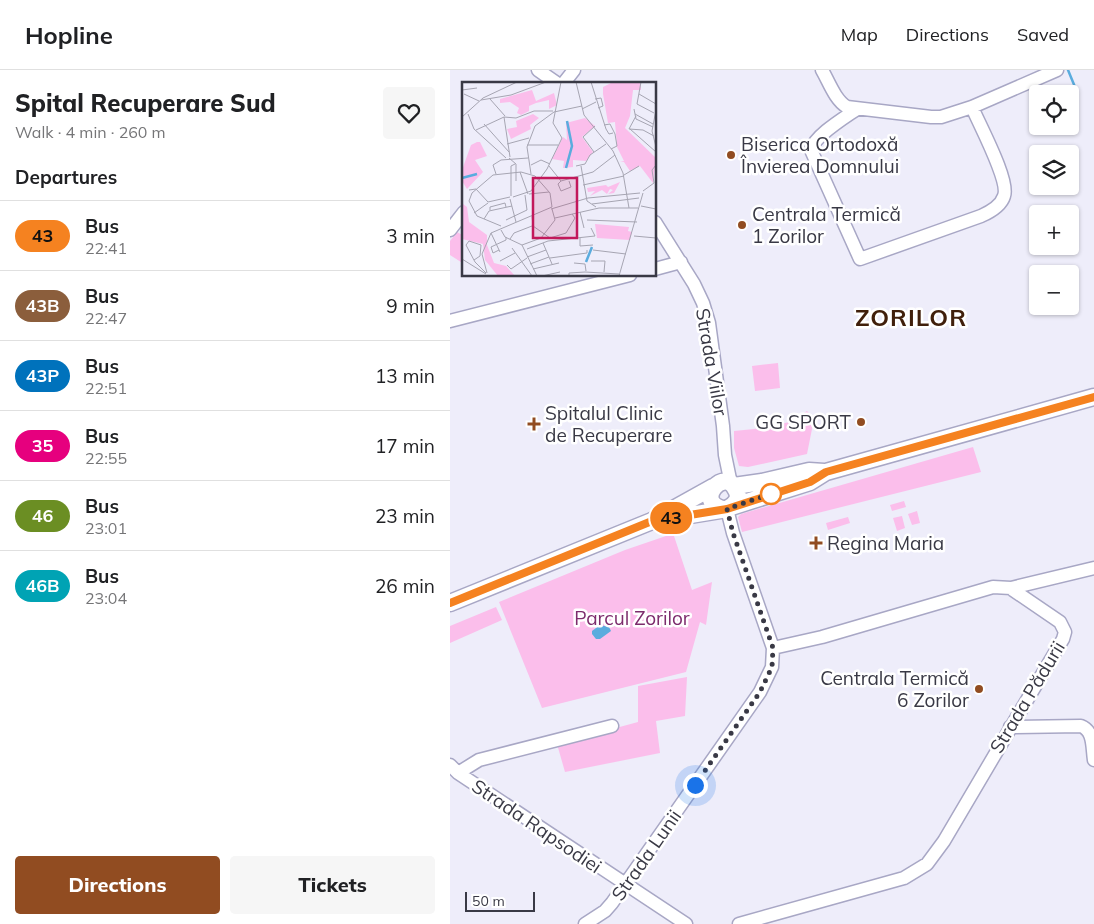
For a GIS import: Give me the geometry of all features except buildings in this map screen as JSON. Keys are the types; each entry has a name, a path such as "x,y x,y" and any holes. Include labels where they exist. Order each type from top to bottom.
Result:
{"main road":[{"path":"652,521 727,508 810,482 826,472 1094,397"},
{"path":"450,603 652,521 728,482 809,471 826,472"},
{"path":"728,482 738,493 737,501 727,508 715,506 711,499 711,491 728,482"}],"street":[{"path":"538,70 555,82"},
{"path":"565,82 574,70"},
{"path":"822,70 842,104 847,108 941,117 972,107 1057,70"},
{"path":"857,110 820,136 812,145 811,150 860,259 982,216 1001,201 1005,195 1004,180 972,107"},
{"path":"450,230 462,215"},
{"name":"Strada Viilor","path":"656,224 681,262 703,303 709,323 723,426 728,482"},
{"path":"656,269 681,262"},
{"path":"450,322 626,276"},
{"name":"Strada Viilor","path":"725,455 722,476 728,482"},
{"name":"Strada Lunii","path":"585,924 605,911 626,885 760,692 772,667 773,648 733,533 727,508"},
{"path":"773,648 822,637 993,587 1011,588 1094,568"},
{"name":"Strada Pădurii","path":"739,924 904,878 921,869 933,857 1063,639 1065,632 1060,622 1011,588"},
{"path":"454,769 479,760 612,726"},
{"path":"1010,727 1082,726 1092,735 1094,760"},
{"name":"Strada Rapsodiei","path":"454,769 626,885"},
{"path":"626,885 686,924"}],"green space":[{"path":"457,232 462,235 462,263 450,255 450,241"},
{"path":"778,363 780,388 755,391 752,366"},
{"path":"807,411 814,419 807,454 748,467 739,466 734,448 734,431 790,422"},
{"path":"973,447 981,472 742,532 738,517 741,514"},
{"path":"904,501 906,507 892,511 890,505"},
{"path":"917,511 920,523 912,525 908,514"},
{"path":"902,516 905,528 897,531 893,518"},
{"path":"848,517 850,523 828,530 826,523"},
{"name":"Parcul Zorilor","path":"666,536 674,536 692,590 712,582 706,625 700,622 686,672 542,708 499,602 625,550"},
{"path":"496,607 502,620 450,643 450,626"},
{"path":"687,677 685,716 656,721 660,753 565,772 557,744 638,722 638,686"}],"water":[{"path":"600,625 609,627 611,631 600,639 596,639 592,631"}],"waterway":[{"path":"1068,70 1074,85"}],"bus line":[{"name":"43","path":"450,603 652,521 727,509 810,482 826,472 1094,397"}],"place":[{"name":"Biserica Ortodoxă Învierea Domnului","path":"731,155"},
{"name":"Centrala Termică 1 Zorilor","path":"742,225"},
{"name":"GG SPORT","path":"861,422"},
{"name":"Spitalul Clinic de Recuperare","path":"534,424"},
{"name":"Regina Maria","path":"816,543"},
{"name":"Centrala Termică 6 Zorilor","path":"979,689"}],"district":[{"name":"ZORILOR","path":"911,317"}],"route":[{"path":"695,785 760,692 772,667 773,648 733,533 727,509 773,493 771,494"}]}
